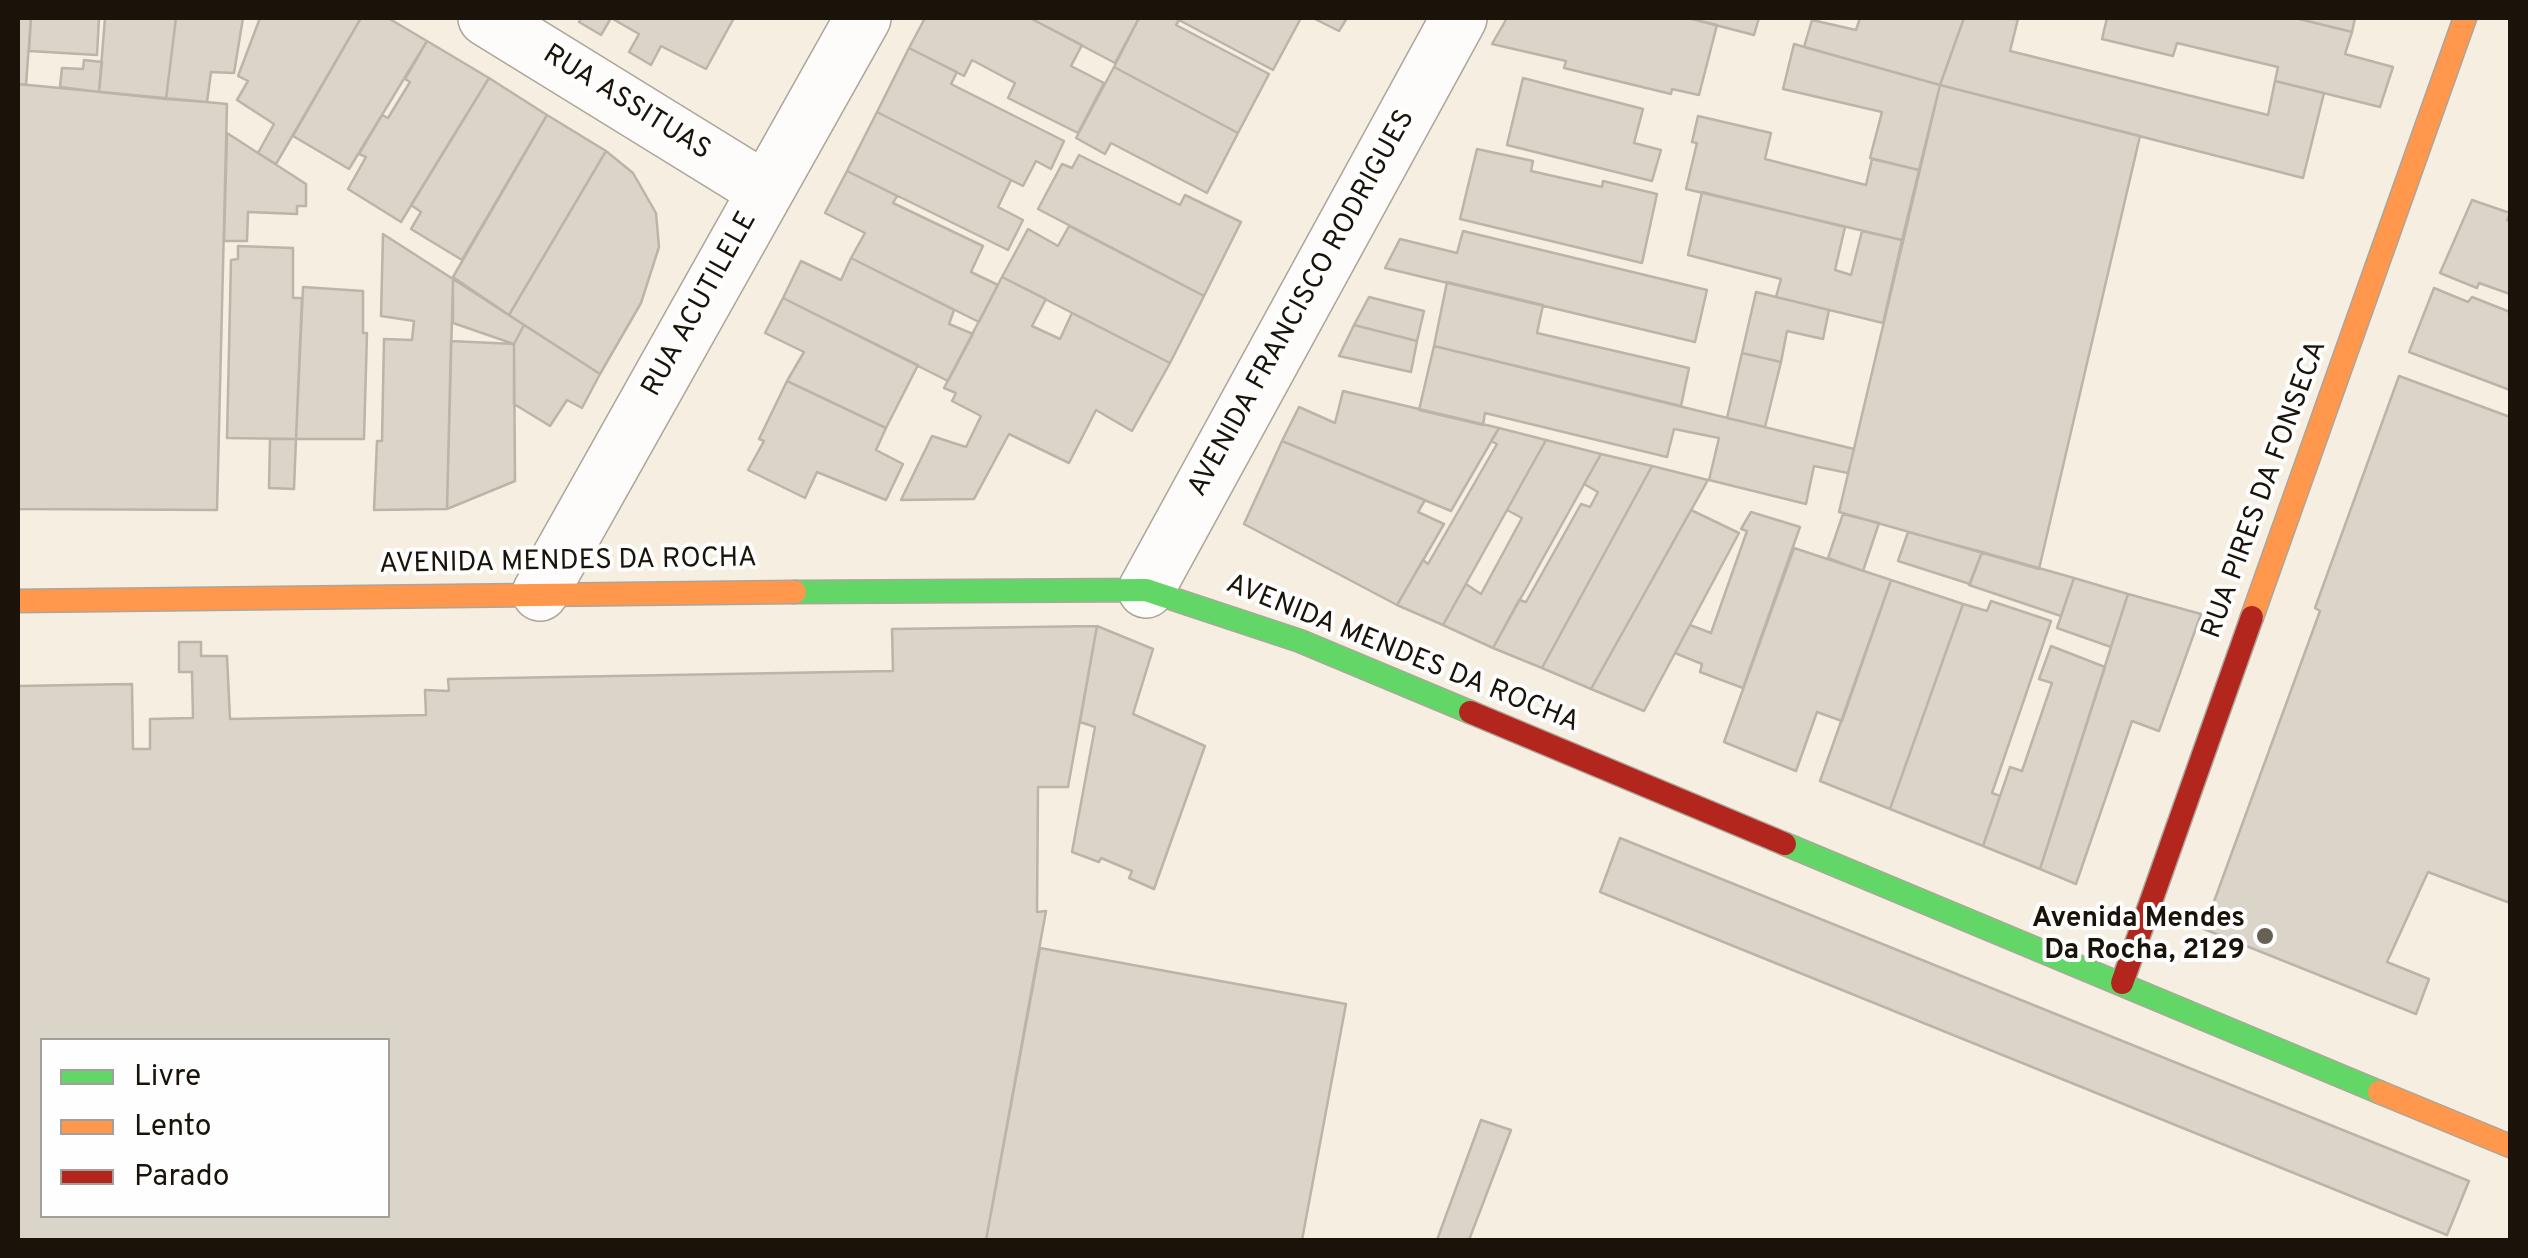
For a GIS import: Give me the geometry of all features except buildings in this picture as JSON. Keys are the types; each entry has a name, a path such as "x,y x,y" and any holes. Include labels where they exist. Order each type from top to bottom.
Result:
{"street":[{"name":"RUA ASSITUAS","path":"486,18 765,190"},
{"name":"RUA ACUTILELE","path":"540,592 863,18"},
{"name":"AVENIDA FRANCISCO RODRIGUES","path":"1146,590 1459,18"},
{"name":"RUA PIRES DA FONSECA","path":"2122,983 2466,18"},
{"name":"AVENIDA MENDES DA ROCHA","path":"18,601 540,592 1146,590 1300,641 2510,1146"}],"traffic: fast":[{"path":"795,592 1146,590 1300,641 1470,712"},
{"path":"1785,844 2379,1092"}],"traffic: slow":[{"path":"2252,617 2465,18"},
{"path":"18,601 795,592"},
{"path":"2379,1092 2510,1146"}],"traffic: jam":[{"path":"2122,983 2252,617"},
{"path":"1470,712 1785,844"}],"place":[{"name":"Avenida Mendes Da Rocha, 2129","path":"2265,936"}]}
